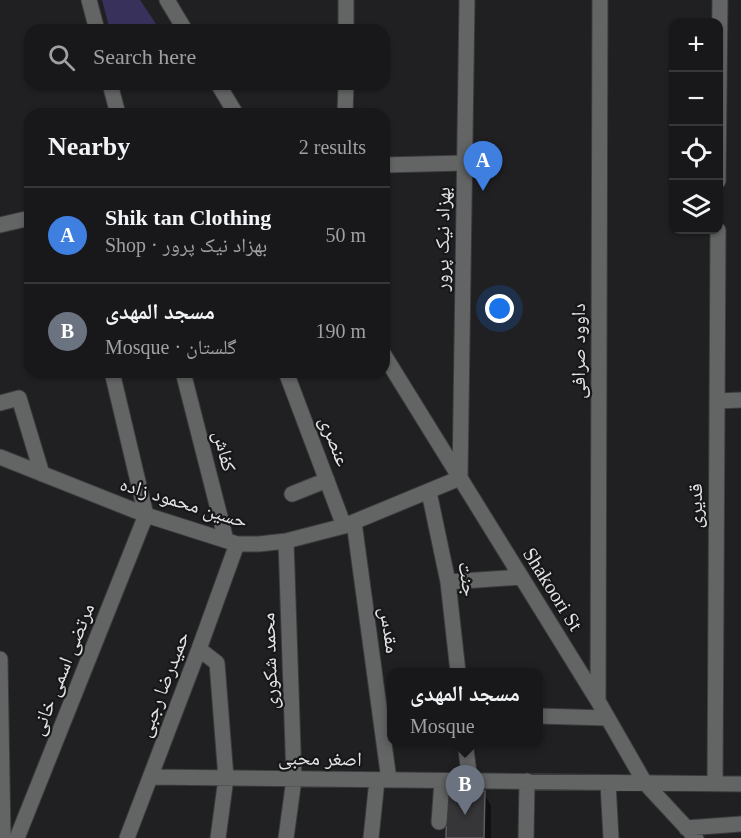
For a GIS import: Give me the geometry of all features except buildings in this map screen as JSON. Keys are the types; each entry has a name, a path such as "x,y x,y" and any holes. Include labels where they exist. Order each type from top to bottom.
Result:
{"street":[{"path":"89,0 95,24"},
{"path":"167,0 181,24"},
{"path":"346,0 346,24"},
{"name":"بهزاد نیک پرور","path":"460,478 467,0"},
{"name":"داوود صرافی","path":"598,701 600,0"},
{"path":"718,180 720,0"},
{"path":"112,90 116,108"},
{"path":"222,90 232,108"},
{"path":"345,108 346,90"},
{"path":"390,165 464,163"},
{"path":"0,225 24,219"},
{"name":"قدیری","path":"715,784 718,234"},
{"name":"Shakoori St","path":"390,365 598,701 645,783 691,833"},
{"path":"113,378 146,515"},
{"name":"کفاش","path":"185,378 232,542"},
{"name":"عنصری","path":"288,378 327,480 349,524"},
{"path":"0,403 19,398 42,474"},
{"path":"717,401 741,400"},
{"name":"حسین محمود زاده","path":"0,457 146,515 232,542 259,544 286,541 349,524 460,478"},
{"path":"292,494 327,480"},
{"name":"جنت","path":"429,492 448,582 458,668"},
{"name":"مرتضی اسمی خانی","path":"17,838 146,515"},
{"name":"مقدس","path":"349,524 383,780 371,838"},
{"name":"محمد شکوری","path":"286,541 294,779 286,838"},
{"name":"حمیدرضا رجبی","path":"127,838 200,649 232,542"},
{"path":"448,582 521,577"},
{"path":"200,649 217,663 226,778 218,838"},
{"path":"0,658 3,838"},
{"path":"543,716 607,718"},
{"path":"466,746 470,781"},
{"name":"اصغر محبی","path":"150,777 741,784"},
{"path":"439,822 442,781"},
{"path":"526,838 527,781"},
{"path":"608,783 611,838"},
{"path":"691,833 741,824"}],"shaded area":[{"path":"102,0 140,0 156,24 108,24"}],"place":[{"name":"Shik tan Clothing","path":"483,191"},
{"name":"مسجد المهدی","path":"465,815"}]}
